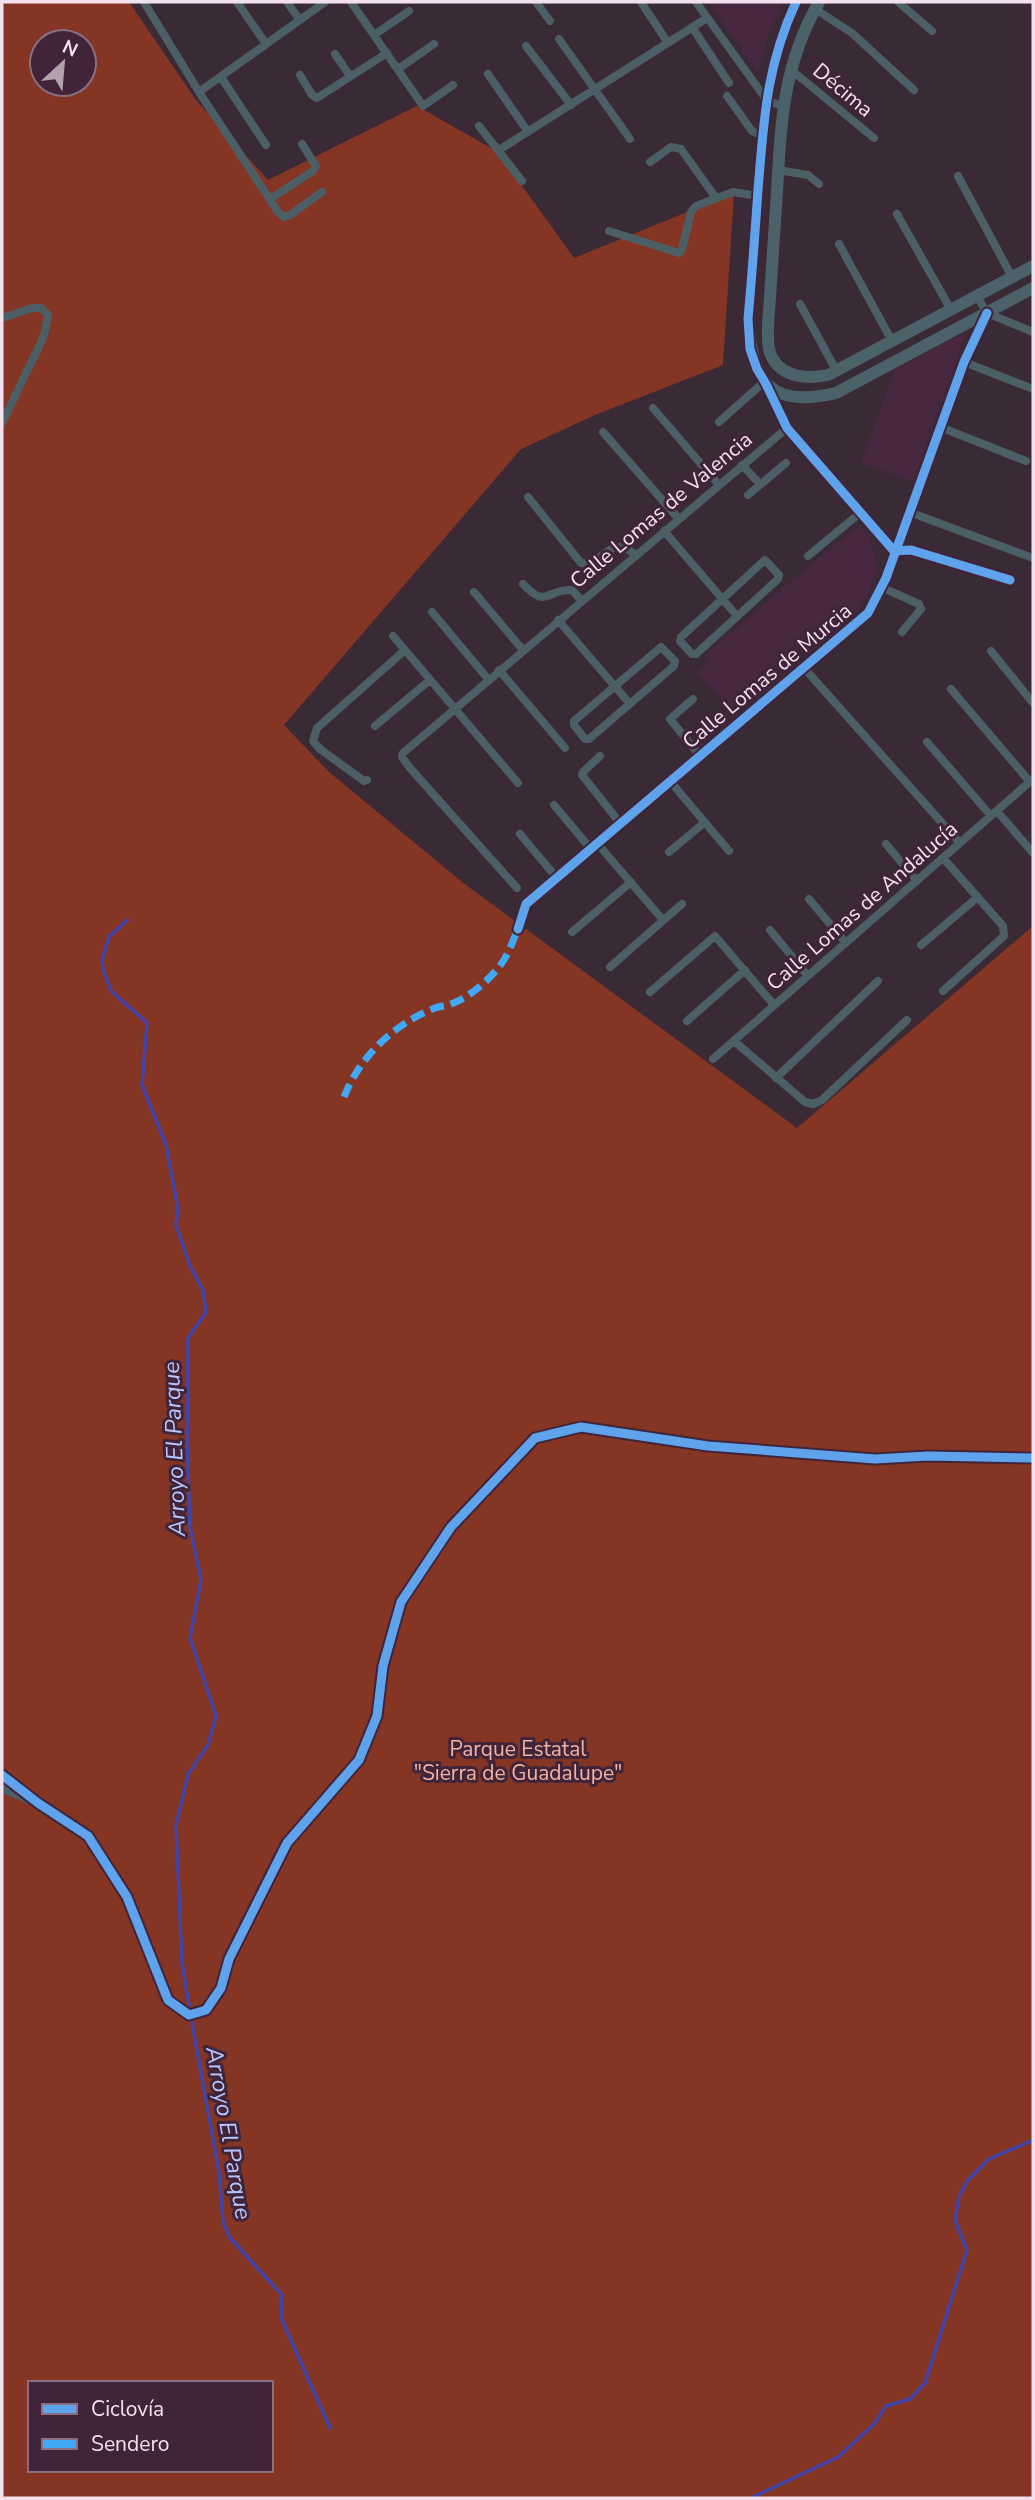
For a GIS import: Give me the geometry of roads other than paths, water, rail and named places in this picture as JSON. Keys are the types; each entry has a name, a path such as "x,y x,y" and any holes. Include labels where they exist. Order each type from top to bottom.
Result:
{"street":[{"path":"144,2 199,92 284,217 322,192"},
{"path":"237,2 266,44"},
{"path":"287,2 299,19"},
{"path":"199,92 326,2"},
{"path":"351,2 423,106 453,85"},
{"path":"536,2 550,22"},
{"path":"641,2 668,43"},
{"path":"696,2 766,99 783,107"},
{"path":"796,2 778,44 766,99 762,136 748,319 750,349 757,369 787,428 894,551 912,550 1010,580"},
{"path":"898,2 932,31"},
{"path":"914,90 817,5 804,29 790,69 783,107 768,326 772,358 780,368 797,376 813,378 836,370 1033,266"},
{"path":"374,35 409,11"},
{"path":"499,150 707,18"},
{"path":"692,27 729,83"},
{"path":"559,39 630,139"},
{"path":"398,69 434,44"},
{"path":"526,46 570,105"},
{"path":"300,75 312,95 317,98 387,53"},
{"path":"335,54 350,76"},
{"name":"Décima","path":"790,69 874,138"},
{"path":"488,74 528,132"},
{"path":"221,77 266,145"},
{"path":"727,96 752,131 762,136"},
{"path":"479,126 522,181"},
{"path":"270,199 313,171 316,166 302,144"},
{"path":"650,162 671,147 681,149 716,198"},
{"path":"778,170 808,175 819,184"},
{"path":"958,176 1012,277"},
{"path":"610,231 679,253 691,212 696,206 740,191 758,196"},
{"path":"897,214 951,310"},
{"path":"755,226 774,228"},
{"path":"839,243 892,341"},
{"path":"765,383 781,394 798,399 836,393 1033,288"},
{"path":"977,296 987,313 1033,332"},
{"path":"800,304 836,370"},
{"path":"2,318 32,308 41,308 48,315 44,336 2,423"},
{"name":"Calle Lomas de Murcia","path":"518,929 526,904 868,613 881,587 964,362 987,313"},
{"path":"964,362 1033,389"},
{"path":"719,422 765,383"},
{"path":"653,408 719,485"},
{"path":"940,427 1026,461"},
{"name":"Calle Lomas de Valencia","path":"517,888 410,768 402,755 581,600 787,428"},
{"path":"604,432 678,518"},
{"path":"748,495 786,463"},
{"path":"742,465 760,484"},
{"path":"528,497 581,563 591,562 611,547 628,548 636,555"},
{"path":"909,512 1033,558"},
{"path":"808,555 860,513"},
{"path":"664,531 737,616"},
{"path":"762,561 767,561 779,575 778,579 696,654 692,654 680,641 681,636 722,598 762,561"},
{"path":"523,584 535,596 541,598 572,590 581,600"},
{"path":"881,587 919,604 921,609 902,632"},
{"path":"474,592 523,650"},
{"path":"432,612 488,679"},
{"path":"558,620 630,704"},
{"path":"393,636 519,783"},
{"path":"658,648 664,649 675,662 674,666 587,740 574,725 574,721 615,686 658,648"},
{"path":"367,780 364,781 320,749 313,741 314,733 405,650"},
{"path":"991,651 1033,703"},
{"path":"804,668 960,843"},
{"path":"499,670 565,748"},
{"path":"375,726 430,680"},
{"path":"951,689 1032,780"},
{"path":"693,699 670,719 700,756"},
{"path":"927,743 1033,853"},
{"path":"600,756 582,775 620,823"},
{"name":"Calle Lomas de Andalucía","path":"713,1059 1032,780"},
{"path":"670,781 729,851"},
{"path":"554,805 631,882 663,920"},
{"path":"668,852 705,822"},
{"path":"520,834 556,877"},
{"path":"886,844 917,881"},
{"path":"943,858 1003,926 1004,936 943,991"},
{"path":"572,932 631,882"},
{"path":"921,945 978,897"},
{"path":"809,899 846,943"},
{"path":"610,967 682,904"},
{"path":"770,930 808,976"},
{"path":"650,992 712,937 717,938 774,1005"},
{"path":"687,1021 745,970"},
{"path":"776,1078 878,981"},
{"path":"734,1041 805,1102 813,1104 821,1100 907,1020"},
{"path":"2,1775 88,1836 127,1898 168,2000 189,2015 206,2010 221,1988 229,1959 287,1843 359,1760 377,1716 383,1666 401,1602 451,1527 535,1437 581,1427 708,1446 875,1459 928,1456 1033,1458"},
{"path":"2,1788 38,1803"}],"waterway":[{"name":"Arroyo El Parque","path":"127,920 109,937 102,960 103,969 111,991 147,1023 142,1085 166,1145 178,1209 176,1225 190,1266 203,1290 206,1312 188,1338 187,1443 190,1527 201,1580 190,1638 216,1716 208,1745 188,1774 176,1825 182,1963 189,2005"},
{"name":"Arroyo El Parque","path":"192,2023 219,2172 223,2222 230,2238 281,2294 282,2320 330,2428"},
{"path":"751,2498 838,2457 874,2424 886,2406 910,2399 925,2383 967,2250 955,2221 959,2196 968,2180 989,2159 1033,2140"}],"park label":[{"name":"Parque Estatal \"Sierra de Guadalupe\"","path":"518,1761"}]}
